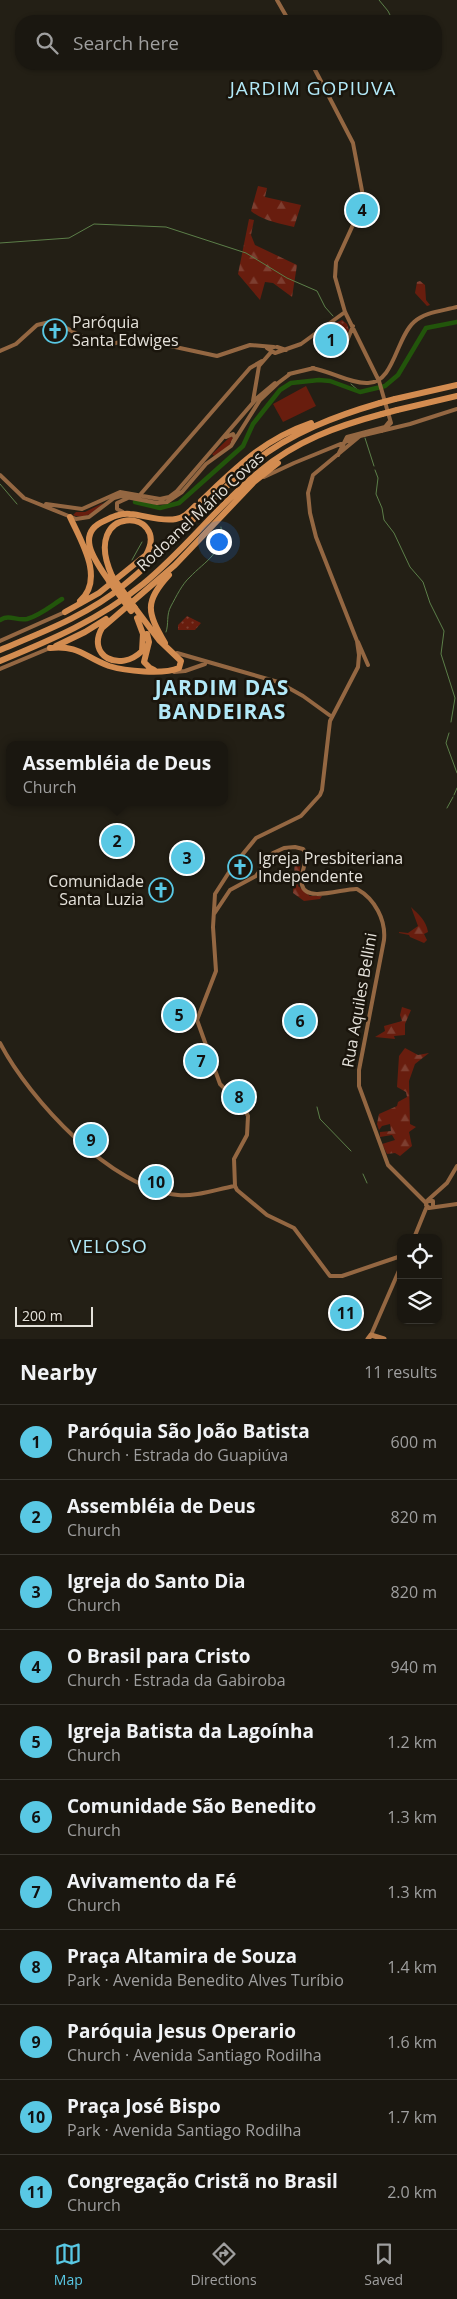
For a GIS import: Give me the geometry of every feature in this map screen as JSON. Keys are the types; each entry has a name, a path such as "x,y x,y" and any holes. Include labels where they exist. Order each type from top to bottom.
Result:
{"highway":[{"name":"Rodoanel Mário Covas","path":"0,650 68,620 111,596 151,562 229,484 254,462 282,442 339,415 457,384"},
{"name":"Rodoanel Mário Covas","path":"0,661 78,628 118,603 162,567 260,470 290,450 340,425 457,396"},
{"path":"201,501 261,446 282,434 339,415"},
{"path":"169,649 151,617 152,597 202,538 246,491 269,470 316,436"},
{"path":"101,570 89,545 88,534 96,525 118,514 175,519 185,515 195,506"},
{"path":"65,612 85,596 91,583 91,570 70,517"},
{"path":"65,612 99,593 146,555 151,544 150,536 142,523 130,519 119,522 107,534 105,542 106,563 110,578"},
{"path":"50,648 74,649 114,667 163,671 176,669 180,666 180,661 133,609 110,578 101,570 75,528"},
{"path":"133,609 144,640 142,651 126,662 109,659 98,646 98,634 107,622 146,592 202,538"},
{"path":"50,648 85,632 124,608"},
{"path":"137,618 148,635 149,642 144,662 150,668 163,671"}],"main road":[{"path":"277,0 286,15"},
{"path":"315,70 353,143 362,190 363,203 335,268 335,277 345,312 383,392 390,416 390,425 382,431"},
{"path":"380,383 389,368 402,336 412,323 425,315 457,307"},
{"path":"0,351 11,347 37,326 50,322 61,325 98,344 110,344 138,338 217,356 250,345 265,346 274,350 286,350 301,344 345,312"},
{"path":"338,318 352,325"},
{"path":"347,341 352,325"},
{"path":"128,514 120,511 117,503 125,498 137,497 146,489 253,365 262,361 274,350"},
{"path":"237,421 236,429 238,430 243,427 257,398 259,369 262,361"},
{"path":"244,375 254,368 259,369"},
{"path":"257,385 261,390 290,374 314,368 328,370 363,383 380,383"},
{"path":"70,517 71,512 120,492 157,502 171,500 206,464 231,446 260,400 290,374"},
{"path":"250,407 257,385"},
{"path":"0,475 18,494 70,517 82,519 89,517 114,498 121,496 160,499 172,495 257,398 271,385"},
{"path":"246,491 266,476 360,436 457,409"},
{"path":"337,457 350,436 384,427 388,424 390,416"},
{"path":"220,441 233,434 235,438 231,446"},
{"path":"360,436 312,478 308,498 316,536 368,665"},
{"path":"345,442 347,445 351,444"},
{"path":"146,489 147,497"},
{"path":"39,504 82,509"},
{"path":"0,641 65,612"},
{"path":"357,641 360,656 358,667 332,717 320,794 300,816 256,838 220,886 214,900 216,971 197,1020 220,1084 242,1104 248,1116 247,1135 234,1159 235,1186 237,1190 263,1212 290,1225 299,1232 330,1276 342,1276 397,1262"},
{"path":"0,669 50,648"},
{"path":"169,649 208,664 282,684 303,696 332,717"},
{"path":"163,671 185,671 197,665 208,664"},
{"name":"Rua Aquiles Bellini","path":"213,916 230,890 256,876 274,853 289,847 299,847 306,853 301,884 306,891 314,894 357,889 372,902 381,916 385,934 358,1086 388,1165 430,1204"},
{"path":"0,1043 21,1077 40,1101 89,1150 120,1172 152,1189 176,1195 188,1195 235,1186"},
{"path":"415,1234 422,1216 450,1179 457,1166"},
{"path":"430,1204 445,1206 457,1204"},
{"path":"384,1339 370,1337 397,1269"}],"green space":[{"path":"258,186 267,188 265,197 301,205 294,227 266,219 251,211"},
{"path":"249,219 254,220 251,235 255,245 297,265 292,297 273,283 265,282 260,300 238,274"},
{"path":"420,281 425,285 426,300 430,305 427,306 415,293 417,282"},
{"path":"342,320 347,324 349,330 339,342 333,324"},
{"path":"306,386 316,406 283,422 273,404"},
{"path":"231,436 233,438 229,446 214,456 212,454"},
{"path":"103,503 98,509 86,516 73,515 76,512 85,512"},
{"path":"187,616 201,623 195,630 178,630 178,625"},
{"path":"295,858 301,861 298,886 310,896 322,896 320,899 304,901 293,893"},
{"path":"411,907 426,924 428,932 424,934 427,940 424,943 409,935 399,933 408,933 418,926"},
{"path":"402,1007 411,1010 405,1024 405,1035 394,1036 395,1039 375,1037 385,1031 384,1026 402,1021 400,1015"},
{"path":"405,1048 418,1055 429,1053 415,1064 409,1081 410,1124 416,1127 409,1132 412,1146 400,1156 395,1153 387,1154 382,1144 395,1140 392,1135 380,1137 380,1132 391,1131 390,1124 382,1126 379,1130 377,1124 379,1114 397,1106 398,1102 407,1097 406,1092 397,1087 399,1056"}],"waterway":[{"path":"379,0 390,15"},
{"path":"0,243 69,238 94,224 166,227 246,253 287,278 317,291 325,307 333,316"},
{"path":"135,502 160,508 179,503 243,446 253,424 280,390 291,383 319,380 330,381 360,392 385,386 398,375 426,328 457,322"},
{"path":"351,384 360,392"},
{"path":"365,438 374,466"},
{"path":"375,470 378,478 376,494 382,508 384,520 394,533 410,567 423,582 430,603 444,631 441,654 455,698 451,722"},
{"path":"0,484 17,504"},
{"path":"166,632 171,606 184,583 217,550 220,543 221,527"},
{"path":"132,560 142,542"},
{"path":"0,620 4,618 31,618 62,599"},
{"path":"449,733 446,743 457,773"},
{"path":"454,795 457,788"},
{"path":"447,808 453,797"},
{"path":"317,1107 320,1119 351,1151"},
{"path":"363,1174 367,1183"}],"place":[{"name":"O Brasil para Cristo","path":"362,210"},
{"name":"Paróquia Santa Edwiges","path":"55,331"},
{"name":"Paróquia São João Batista","path":"331,340"},
{"name":"Assembléia de Deus","path":"117,841"},
{"name":"Igreja do Santo Dia","path":"187,858"},
{"name":"Igreja Presbiteriana Independente","path":"240,867"},
{"name":"Comunidade Santa Luzia","path":"161,890"},
{"name":"Igreja Batista da Lagoínha","path":"179,1015"},
{"name":"Comunidade São Benedito","path":"300,1021"},
{"name":"Avivamento da Fé","path":"201,1061"},
{"name":"Praça Altamira de Souza","path":"239,1097"},
{"name":"Paróquia Jesus Operario","path":"91,1140"},
{"name":"Praça José Bispo","path":"156,1182"},
{"name":"Congregação Cristã no Brasil","path":"346,1313"}],"district":[{"name":"JARDIM GOPIUVA","path":"313,88"},
{"name":"JARDIM DAS BANDEIRAS","path":"222,699"},
{"name":"VELOSO","path":"109,1246"}]}
